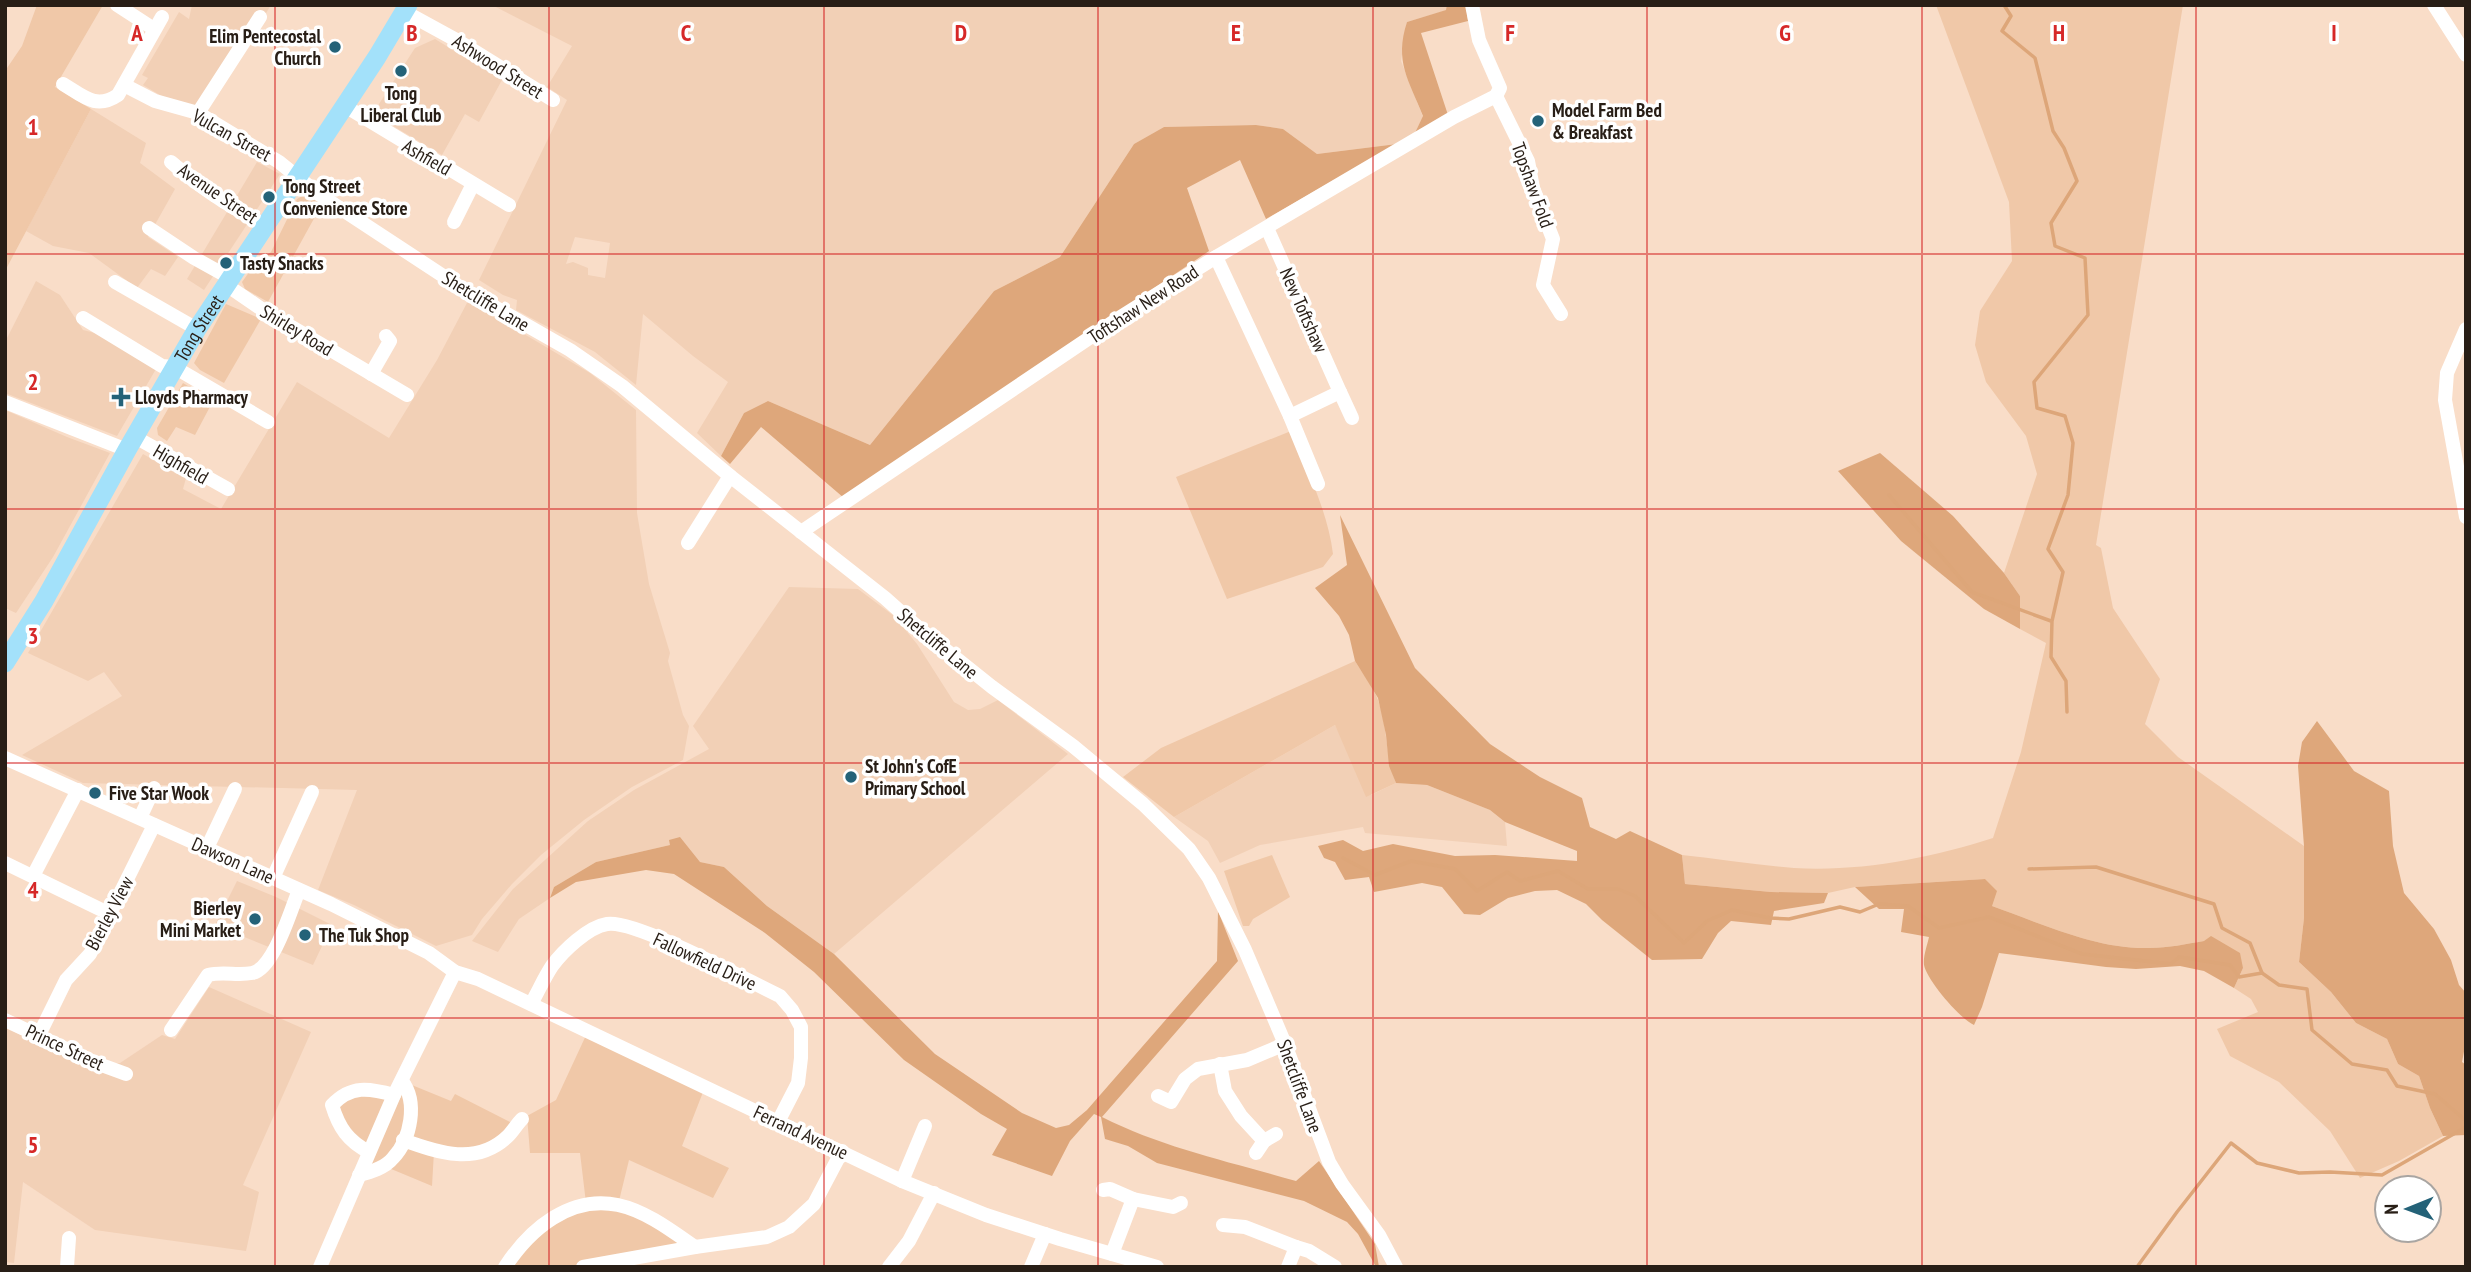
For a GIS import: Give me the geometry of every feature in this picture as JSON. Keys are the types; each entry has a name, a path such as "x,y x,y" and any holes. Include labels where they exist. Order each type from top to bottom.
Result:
{"highway":[{"name":"Tong Street","path":"5,663 44,601 197,330 407,9"}],"street":[{"path":"63,84 93,102 108,102 118,95 158,23 117,5"},
{"name":"Topshaw Fold","path":"1472,5 1479,40 1500,88 1496,96 1528,161 1533,188 1553,239 1543,285 1561,314"},
{"path":"2434,5 2466,55"},
{"name":"Ashwood Street","path":"407,9 553,100"},
{"path":"198,113 260,17"},
{"name":"Vulcan Street","path":"124,85 155,102 198,113 298,176"},
{"name":"Toftshaw New Road","path":"801,532 1116,320 1216,257 1454,117 1496,96"},
{"name":"Ashfield","path":"345,106 509,205"},
{"name":"Avenue Street","path":"171,162 198,184 265,225"},
{"name":"Shetcliffe Lane","path":"298,176 320,195 463,289 570,350 611,379 992,687 1073,746 1143,804 1189,849 1209,878 1245,950 1285,1044 1329,1162 1379,1235 1396,1267"},
{"path":"453,222 473,184"},
{"name":"Shirley Road","path":"149,228 228,281 263,310 407,395"},
{"name":"New Toftshaw","path":"1267,228 1352,418"},
{"path":"1216,257 1290,416 1318,484"},
{"path":"115,282 197,330"},
{"path":"83,318 162,366 174,368 268,422"},
{"path":"2466,329 2447,373 2445,400 2466,517"},
{"path":"371,374 390,341 386,336"},
{"path":"1290,416 1340,391"},
{"name":"Highfield","path":"5,402 131,443 228,489"},
{"path":"688,535 730,476"},
{"name":"Dawson Lane","path":"5,758 299,890 429,953 455,972"},
{"path":"140,818 154,788"},
{"path":"206,848 234,789"},
{"path":"33,876 78,790"},
{"path":"273,878 312,792"},
{"name":"Bierley View","path":"39,1035 66,980 90,954 154,825"},
{"path":"5,863 110,914"},
{"path":"171,1030 208,975 220,972 251,973 258,971 270,959 299,890"},
{"name":"Fallowfield Drive","path":"531,1004 553,965 595,928 618,923 663,939 780,996 792,1010 801,1027 802,1058 798,1083 778,1122"},
{"path":"320,1267 394,1095 455,972"},
{"name":"Ferrand Avenue","path":"455,972 478,979 902,1181 986,1215 1157,1267"},
{"name":"Prince Street","path":"5,1020 96,1063 126,1074"},
{"path":"1158,1096 1171,1102 1185,1079 1198,1069 1247,1060 1285,1044"},
{"path":"1220,1063 1225,1091 1241,1116 1265,1143"},
{"path":"359,1175 383,1166 394,1157 404,1140 412,1105 402,1081"},
{"path":"369,1152 354,1144 343,1132 332,1105 342,1094 360,1089 394,1095"},
{"path":"404,1140 433,1151 460,1156 484,1151 508,1136 522,1119"},
{"path":"902,1181 925,1126"},
{"path":"590,1266 766,1237 789,1227 814,1204 842,1151"},
{"path":"1107,1187 1133,1199 1178,1209"},
{"path":"889,1267 909,1241 934,1193"},
{"path":"1112,1254 1133,1199"},
{"path":"505,1267 518,1247 547,1220 586,1203 618,1205 659,1222 695,1247"},
{"path":"1223,1225 1246,1224 1309,1251 1335,1267"},
{"path":"1031,1267 1045,1234"},
{"path":"67,1267 69,1238"},
{"path":"1289,1267 1296,1247"},
{"path":"327,1250 336,1267"}],"shaded area":[{"path":"37,5 103,5 55,87 91,109 5,271 5,71 22,46"},
{"path":"192,5 271,5 207,109 165,98 143,85 148,78 142,75 179,12 189,19"},
{"path":"492,5 1447,5 1447,10 1407,22 1401,61 1423,117 1414,135 1397,144 1317,154 1283,129 1256,125 1164,127 1134,144 1060,257 994,291 870,445 768,401 744,413 721,456 697,433 728,382 643,314 636,385 595,352 516,310 517,300 479,280 567,100 547,87 572,46","holes":["575,237 610,243 605,278 588,275 588,268 573,262 566,264"]},
{"path":"1447,5 1466,5 1468,21 1421,33 1448,115 1414,135 1423,116 1405,70 1403,36 1407,22 1446,10"},
{"path":"1936,5 2183,5 2096,545 2101,548 2113,608 2160,679 2145,724 2178,757 2304,846 2304,918 2299,962 2331,992 2356,1023 2387,1039 2398,1064 2419,1076 2443,1136 2399,1161 2360,1178 2330,1131 2279,1082 2230,1056 2217,1029 2258,1012 2251,999 2234,988 2243,968 2204,941 2150,948 2110,945 2090,940 1992,906 1985,879 1855,887 1828,893 1771,892 1685,884 1682,855 1794,868 1844,868 1945,852 1993,838 2021,752 2046,643 2020,629 2020,596 2004,573 2037,474 2026,436 1986,382 1975,345 1980,311 2012,261 2009,202"},
{"path":"435,39 502,80 479,122 465,114 442,155 383,120 379,104 415,48"},
{"path":"91,109 146,143 140,163 175,189 148,237 178,257 165,276 151,269 137,288 89,253 53,246 26,231"},
{"path":"1256,125 1283,129 1317,154 1397,144 1266,219 1240,160 1187,188 1209,251 844,498 761,427 730,464 721,456 744,413 768,401 870,445 994,291 1060,257 1134,144 1164,127"},
{"path":"257,162 280,174 204,290 187,279"},
{"path":"306,194 322,204 268,302 245,289 242,282 255,264 271,252 297,199"},
{"path":"36,281 60,295 83,330 99,334 156,369 117,436 5,393 5,342"},
{"path":"468,301 590,373 636,410 637,513 649,584 670,653 668,661 683,715 689,726 683,760 632,787 584,820 541,855 512,884 472,935 436,946 318,890 357,790 83,783 22,755 122,696 104,672 88,681 28,653 143,454 186,478 183,489 221,509 297,382 389,438 437,360"},
{"path":"226,304 261,319 224,383 200,370 194,363"},
{"path":"183,383 213,401 195,435 176,427 167,441 158,435 157,428"},
{"path":"5,410 110,453 53,557 16,613 5,608"},
{"path":"1291,431 1322,507 1333,554 1323,567 1227,599 1176,477"},
{"path":"1880,453 1953,516 2004,573 2020,596 2020,629 1984,609 1901,541 1838,471"},
{"path":"1340,515 1415,668 1490,744 1540,777 1582,798 1590,827 1616,839 1630,831 1682,855 1685,884 1771,892 1828,893 1824,903 1774,911 1771,925 1731,921 1718,933 1702,959 1652,960 1586,904 1557,890 1535,891 1508,898 1480,915 1464,914 1442,887 1422,883 1374,892 1369,877 1345,880 1335,862 1324,858 1318,846 1343,840 1363,851 1393,844 1455,856 1495,855 1577,861 1577,851 1505,822 1490,810 1427,785 1396,783 1389,766 1378,698 1355,661 1349,635 1339,616 1315,588 1347,565"},
{"name":"St John's CofE Primary School","path":"789,587 858,589 894,616 917,644 954,702 968,710 980,709 998,700 1068,754 834,954 767,906 724,867 700,862 670,845 596,862 554,887 550,898 519,919 498,952 472,941 513,889 588,821 634,790 709,749 693,726"},
{"path":"1355,661 1378,700 1396,783 1366,797 1335,725 1174,817 1123,777 1161,748"},
{"path":"2317,721 2354,771 2389,791 2393,846 2404,893 2434,929 2451,960 2459,985 2466,993 2466,1041 2462,1062 2466,1065 2466,1135 2443,1136 2419,1076 2398,1064 2387,1039 2356,1023 2331,992 2299,962 2304,918 2304,846 2298,766 2302,742"},
{"path":"1335,725 1371,795 1396,783 1427,785 1490,810 1505,822 1507,846 1365,833 1363,827 1260,845 1220,863 1208,841 1174,817"},
{"path":"680,837 700,862 724,867 767,906 834,954 935,1054 1022,1113 1056,1128 1069,1125 1087,1110 1217,961 1218,911 1238,961 1102,1117 1173,1146 1296,1181 1319,1161 1375,1244 1379,1267 1376,1267 1358,1234 1347,1222 1304,1201 1157,1163 1128,1146 1105,1139 1101,1117 1094,1114 1070,1141 1052,1176 992,1155 1007,1129 904,1060 814,972 765,933 674,874 646,870 576,882 550,898 554,887 596,862 670,845 669,840"},
{"path":"1272,855 1290,897 1253,919 1249,926 1243,926 1224,871"},
{"path":"1985,879 1997,891 1992,906 2049,927 2110,945 2130,947 2177,946 2204,941 2211,936 2240,953 2243,968 2234,988 2204,971 2180,966 2136,969 2106,967 1999,953 1974,1025 1952,1007 1926,972 1924,958 1929,937 1901,932 1904,909 1879,909 1855,887"},
{"path":"237,881 332,925 313,965 215,925"},
{"path":"209,987 311,1032 243,1185 259,1192 246,1251 95,1230 23,1182 14,1263 5,1262 5,1028 94,1067 120,1063 162,1035 175,1039"},
{"path":"588,1031 705,1087 682,1146 729,1168 713,1198 629,1160 618,1205 695,1247 593,1267 505,1267 518,1247 586,1203 580,1153 530,1153 527,1116 556,1100"},
{"path":"402,1081 451,1101 455,1094 516,1125 484,1151 434,1151 432,1186 384,1166 367,1173 368,1152 335,1116 342,1094 394,1095"}],"waterway":[{"path":"2004,5 2011,16 2002,31 2035,58 2053,131 2064,148 2077,181 2051,223 2055,246 2085,258 2088,315 2034,382 2037,408 2065,416 2073,443 2068,495 2048,549 2063,572 2052,621 2051,657 2066,681 2067,712"},
{"path":"1889,495 1972,592 2051,621"},
{"path":"1343,858 1375,875 1411,861 1455,869 1477,891 1507,872 1520,881 1558,871 1588,889 1618,889 1635,896 1684,943 1707,921 1732,910 1789,919 1840,907 1860,912 1879,904 1908,906 1939,928 1989,917 2082,954 2171,964 2179,957 2230,965 2239,977 2262,973 2279,985 2307,989 2312,1030 2352,1064 2387,1070 2397,1086 2435,1094 2466,1121"},
{"path":"2029,869 2096,867 2214,904 2222,928 2250,943 2262,973"},
{"path":"2137,1267 2231,1143 2257,1163 2299,1173 2382,1175 2466,1127"}],"place":[{"name":"Elim Pentecostal Church","path":"335,47"},
{"name":"Tong Liberal Club","path":"401,71"},
{"name":"Model Farm Bed & Breakfast","path":"1538,121"},
{"name":"Tong Street Convenience Store","path":"269,197"},
{"name":"Tasty Snacks","path":"226,263"},
{"name":"Lloyds Pharmacy","path":"121,397"},
{"name":"St John's CofE Primary School","path":"851,777"},
{"name":"Five Star Wook","path":"95,793"},
{"name":"Bierley Mini Market","path":"255,919"},
{"name":"The Tuk Shop","path":"305,935"}]}
